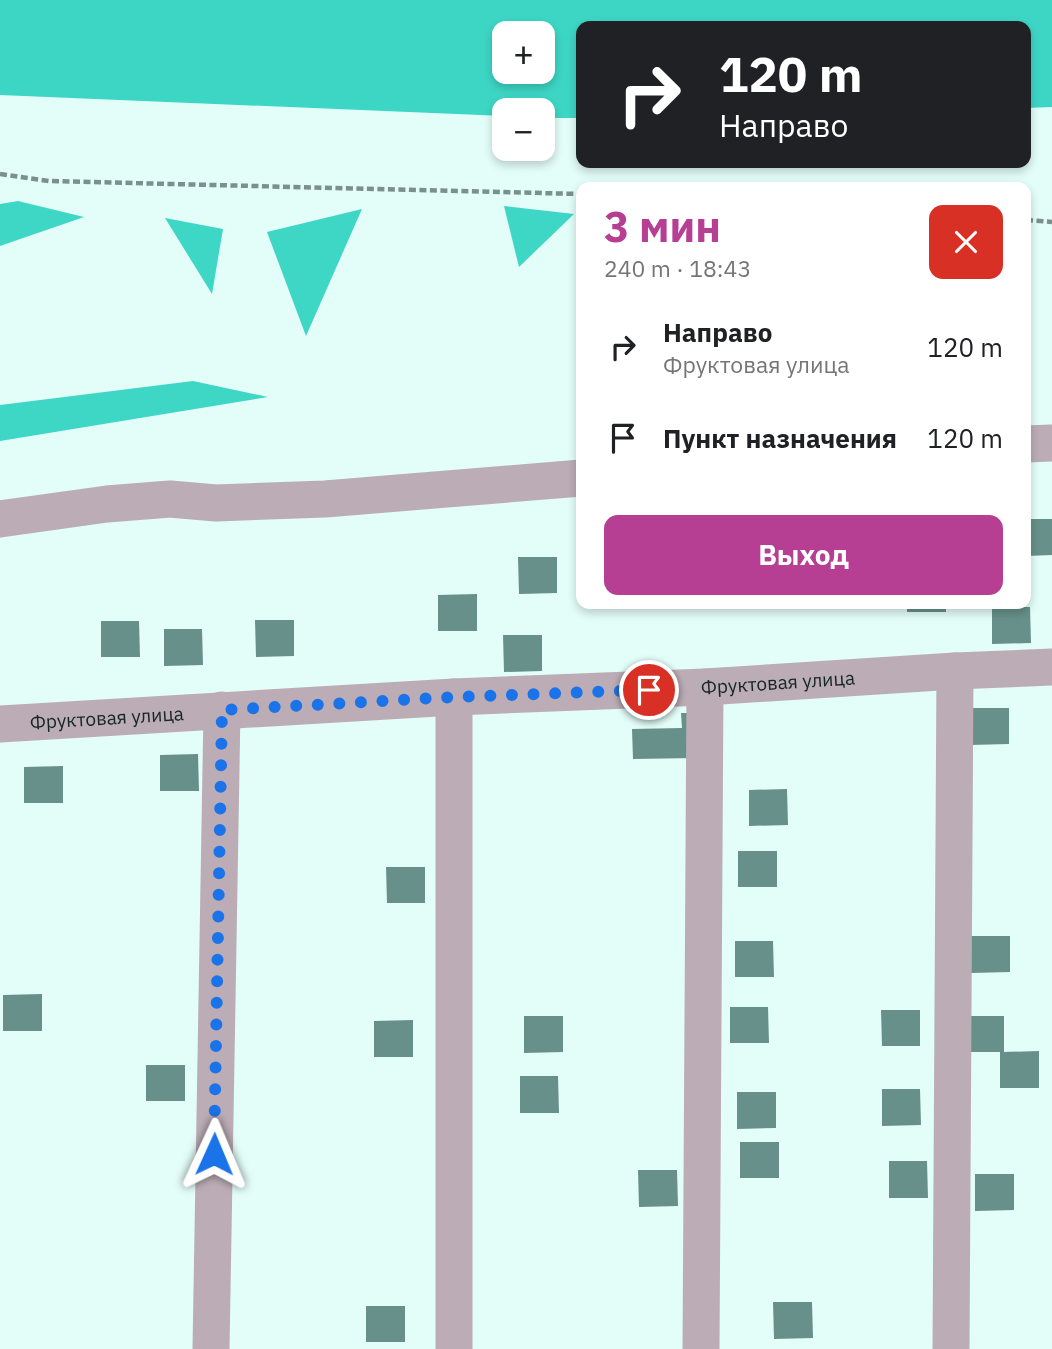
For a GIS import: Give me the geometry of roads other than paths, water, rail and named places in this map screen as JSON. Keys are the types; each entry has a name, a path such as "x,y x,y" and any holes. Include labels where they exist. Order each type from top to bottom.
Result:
{"street":[{"path":"1031,444 1052,443"},
{"path":"0,519 107,503 170,499 216,503 325,499 576,478"},
{"name":"Фруктовая улица","path":"0,724 454,697 705,687 1052,667"},
{"path":"951,1349 955,671"},
{"path":"701,1349 705,687"},
{"path":"454,697 454,1349"},
{"path":"211,1349 222,710"}]}
